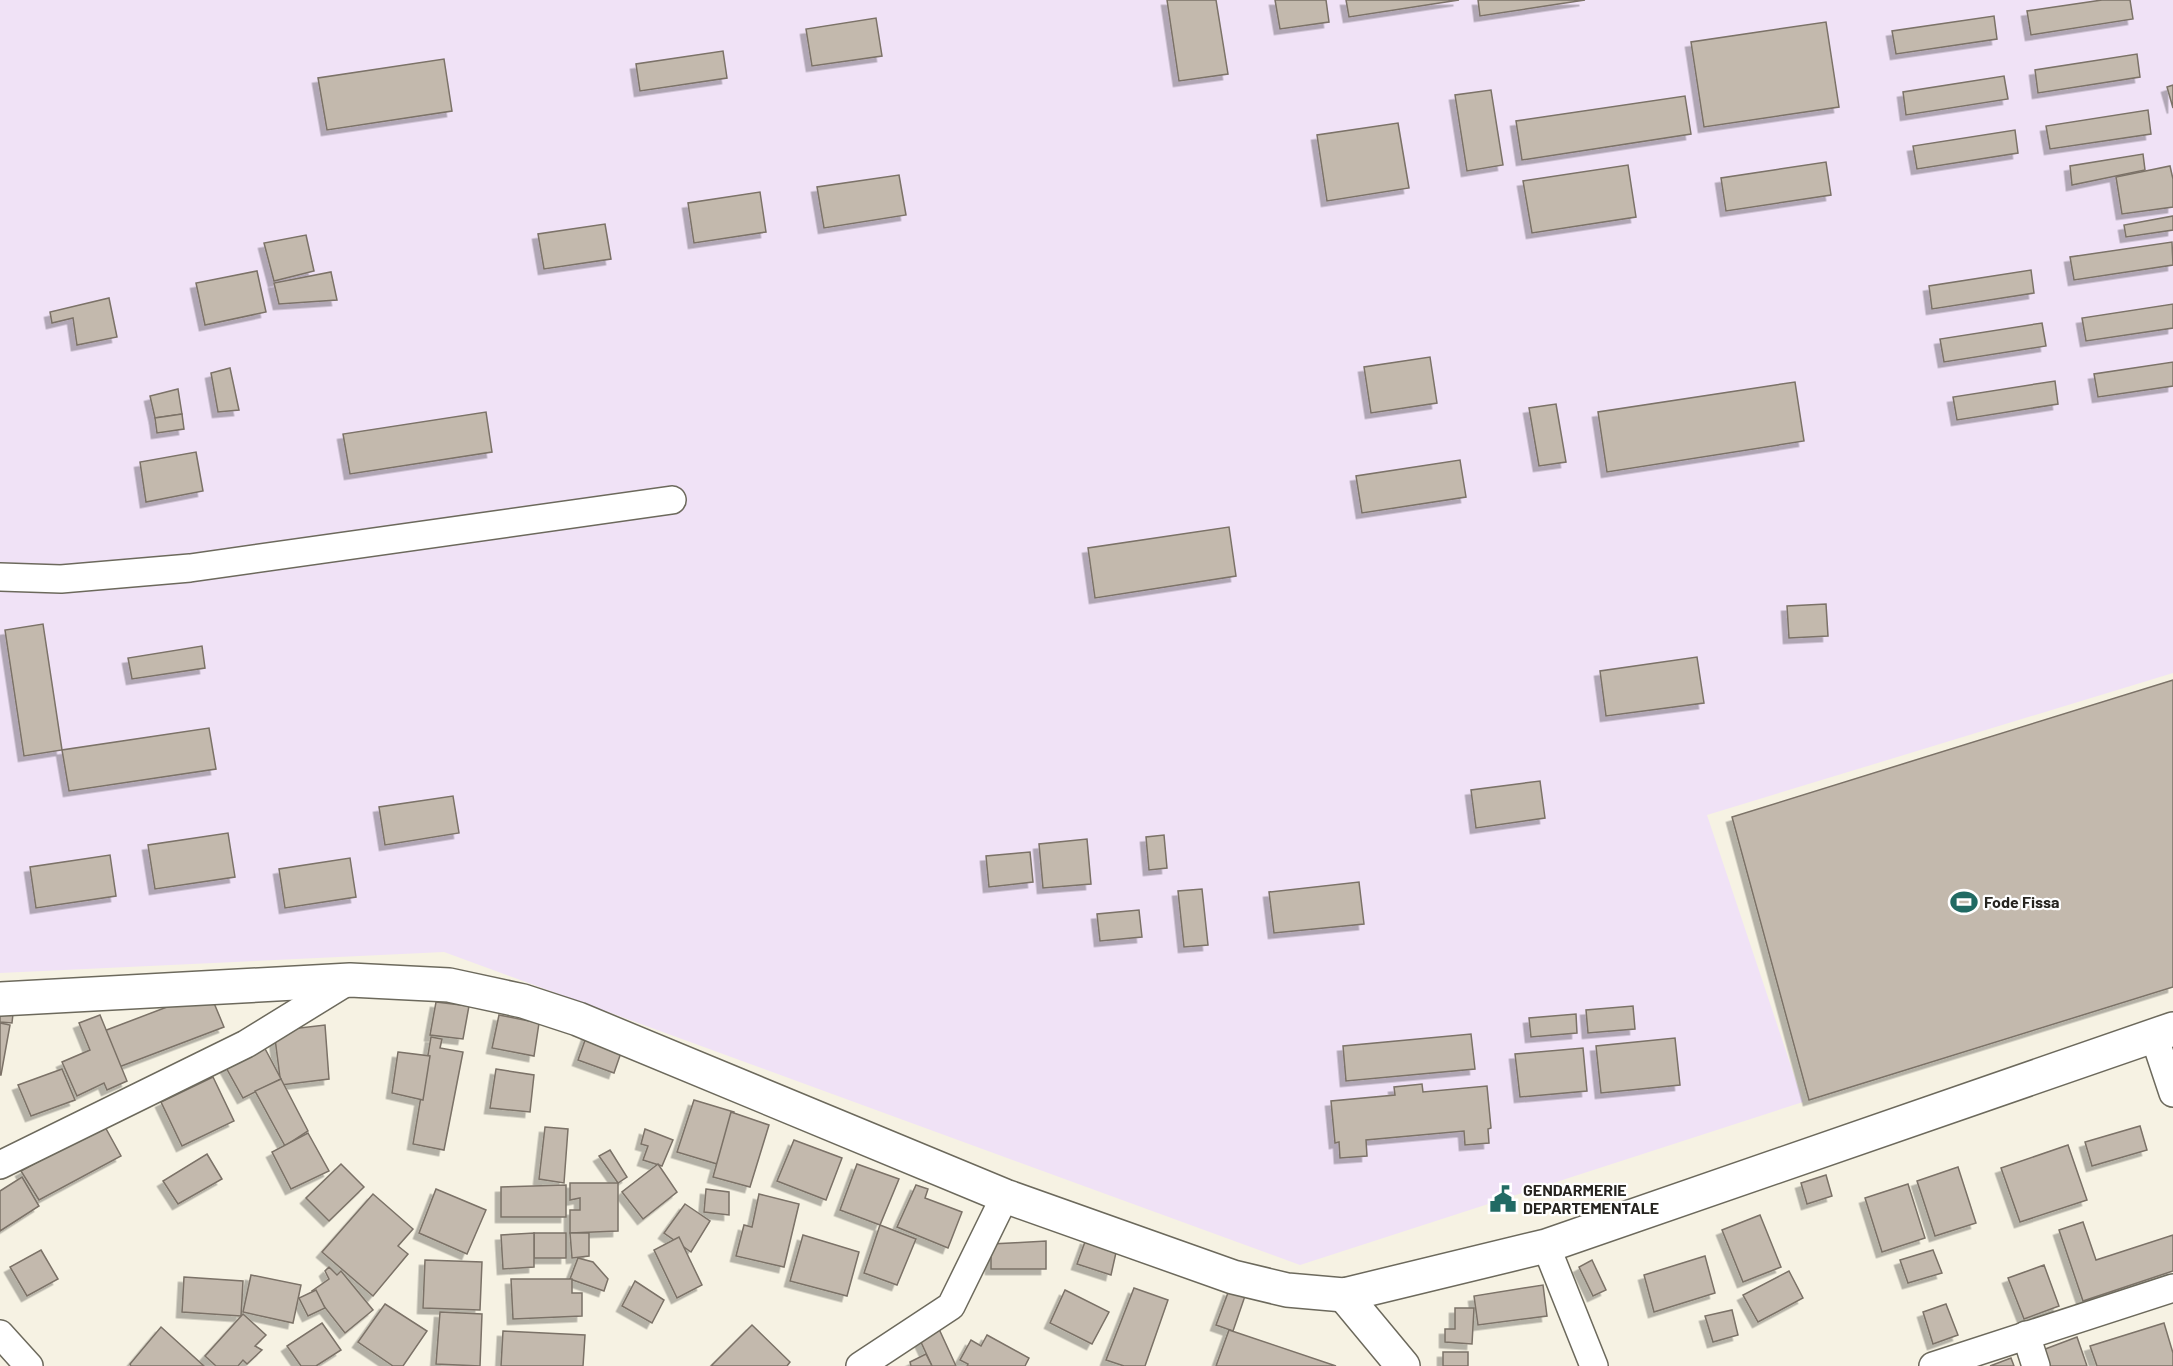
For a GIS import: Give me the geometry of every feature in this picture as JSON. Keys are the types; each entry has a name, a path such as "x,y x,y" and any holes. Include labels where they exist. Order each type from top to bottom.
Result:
{"main road":[{"path":"0,999 350,980 449,985 523,1001 579,1019 1005,1196 1233,1277 1287,1290 1344,1295 1546,1246 2164,1033"},
{"path":"1344,1295 1403,1366"}],"street":[{"path":"0,577 61,579 190,568 672,500"},
{"path":"0,1165 246,1044 350,980"},
{"path":"2164,1033 2173,1093"},
{"path":"860,1366 951,1306 1005,1196"},
{"path":"1546,1246 1594,1366"},
{"path":"1933,1366 2173,1288"},
{"path":"0,1334 29,1366"},
{"path":"2026,1335 2036,1366"}],"shaded area":[{"path":"0,0 2173,0 2173,673 1707,815 1803,1102 1300,1265 444,952 0,973"}],"building":[{"path":"1167,0 1216,0 1228,74 1179,81"},
{"path":"1275,0 1326,0 1329,22 1280,29"},
{"path":"1346,0 1459,0 1349,17"},
{"path":"1478,0 1585,0 1480,16"},
{"path":"2102,0 2130,0 2133,19 2031,35 2027,11"},
{"path":"1994,16 1997,39 1896,54 1892,31"},
{"path":"876,18 882,56 812,66 806,29"},
{"path":"1826,22 1839,107 1704,127 1691,42"},
{"path":"723,51 727,78 640,91 636,64"},
{"path":"2137,54 2140,77 2038,93 2035,70"},
{"path":"444,59 452,111 327,130 318,78"},
{"path":"2004,76 2008,99 1906,115 1903,92"},
{"path":"2173,85 2173,108 2167,87"},
{"path":"1491,90 1503,165 1467,171 1455,95"},
{"path":"1685,96 1691,134 1522,160 1516,121"},
{"path":"2148,110 2151,134 2050,149 2046,126"},
{"path":"1398,123 1409,188 1327,201 1317,135"},
{"path":"2015,130 2018,153 1917,169 1913,146"},
{"path":"2143,154 2145,170 2072,185 2070,166"},
{"path":"1826,162 1831,195 1726,211 1721,178"},
{"path":"1628,165 1636,217 1532,233 1523,181"},
{"path":"2170,166 2173,179 2173,207 2122,214 2116,177"},
{"path":"899,175 906,215 824,228 817,187"},
{"path":"760,192 766,232 694,243 688,203"},
{"path":"2173,216 2173,230 2126,237 2124,225"},
{"path":"605,224 611,259 544,269 538,234"},
{"path":"306,235 314,271 274,281 264,243"},
{"path":"2172,242 2173,265 2074,280 2070,257"},
{"path":"2031,270 2034,293 1932,309 1929,286"},
{"path":"257,271 266,312 205,325 196,283"},
{"path":"331,272 337,300 279,304 274,283"},
{"path":"109,298 117,337 77,345 73,318 52,323 50,312"},
{"path":"2173,304 2173,328 2086,341 2082,318"},
{"path":"2042,323 2046,346 1944,362 1940,339"},
{"path":"1430,357 1437,403 1371,413 1364,367"},
{"path":"2173,362 2173,386 2098,397 2094,374"},
{"path":"230,368 239,410 218,412 211,373"},
{"path":"2055,381 2058,404 1957,420 1953,397"},
{"path":"1795,382 1804,441 1607,472 1598,412"},
{"path":"178,389 182,414 155,418 150,396"},
{"path":"1556,404 1566,462 1539,466 1529,408"},
{"path":"486,412 492,452 350,474 343,434"},
{"path":"182,414 184,429 157,433 155,418"},
{"path":"196,452 203,491 146,502 140,462"},
{"path":"1460,460 1466,497 1362,513 1356,476"},
{"path":"1229,527 1236,576 1095,598 1088,548"},
{"path":"1826,604 1828,636 1789,638 1787,606"},
{"path":"43,624 62,750 24,756 5,630"},
{"path":"202,646 205,668 132,679 128,658"},
{"path":"1697,657 1704,703 1606,716 1600,671"},
{"name":"Fode Fissa","path":"2173,680 2173,987 1809,1100 1732,817"},
{"path":"209,728 216,769 69,791 62,750"},
{"path":"1540,781 1545,818 1476,828 1471,790"},
{"path":"453,796 459,833 385,845 379,807"},
{"path":"228,833 235,877 155,889 148,845"},
{"path":"1164,835 1167,868 1149,870 1146,837"},
{"path":"1087,839 1091,884 1043,888 1039,844"},
{"path":"1030,852 1033,882 989,887 986,856"},
{"path":"110,855 116,896 36,908 30,867"},
{"path":"350,858 356,897 285,908 279,869"},
{"path":"1359,882 1364,924 1274,933 1269,892"},
{"path":"1202,889 1208,945 1184,947 1178,891"},
{"path":"1139,910 1142,937 1100,941 1097,914"},
{"path":"209,991 224,1027 119,1067 104,1031"},
{"path":"436,1002 469,1006 463,1039 430,1035"},
{"path":"0,1003 14,1004 12,1023 0,1022"},
{"path":"1633,1006 1635,1029 1588,1033 1586,1010"},
{"path":"1576,1014 1577,1033 1531,1037 1529,1018"},
{"path":"100,1015 127,1081 107,1090 104,1083 77,1096 62,1062 90,1050 79,1023"},
{"path":"499,1015 539,1023 534,1056 492,1048"},
{"path":"0,1023 10,1025 1,1075 0,1075"},
{"path":"325,1025 329,1079 281,1085 274,1031"},
{"path":"589,1029 625,1041 614,1073 578,1060"},
{"path":"1471,1034 1475,1069 1346,1081 1343,1046"},
{"path":"431,1037 442,1039 440,1048 463,1052 444,1150 413,1144"},
{"path":"1675,1038 1680,1085 1601,1093 1596,1046"},
{"path":"262,1043 281,1079 243,1098 224,1064"},
{"path":"1583,1048 1587,1091 1520,1097 1515,1054"},
{"path":"398,1052 430,1056 423,1100 392,1093"},
{"path":"62,1069 75,1100 31,1116 18,1085"},
{"path":"496,1069 534,1075 530,1112 490,1108"},
{"path":"213,1077 234,1121 182,1146 161,1102"},
{"path":"281,1079 308,1131 285,1146 255,1091"},
{"path":"1422,1084 1423,1092 1487,1086 1491,1128 1488,1129 1489,1143 1465,1145 1464,1131 1366,1140 1367,1156 1340,1158 1339,1142 1335,1143 1331,1101 1395,1095 1394,1087"},
{"path":"694,1100 734,1112 717,1164 677,1152"},
{"path":"731,1112 769,1125 750,1187 713,1177"},
{"path":"104,1125 121,1156 39,1200 21,1171"},
{"path":"2140,1126 2147,1150 2092,1166 2085,1142"},
{"path":"545,1127 568,1129 564,1183 539,1179"},
{"path":"645,1129 673,1140 662,1166 643,1160 648,1146 641,1144"},
{"path":"308,1133 329,1171 291,1189 272,1152"},
{"path":"794,1140 842,1158 826,1200 777,1181"},
{"path":"2068,1145 2087,1200 2020,1222 2001,1168"},
{"path":"610,1150 627,1177 618,1183 599,1156"},
{"path":"207,1154 222,1179 178,1204 163,1181"},
{"path":"341,1164 364,1187 329,1221 306,1198"},
{"path":"658,1164 677,1192 643,1219 622,1192"},
{"path":"857,1164 899,1179 880,1225 840,1210"},
{"path":"1958,1167 1976,1223 1935,1236 1917,1181"},
{"path":"1826,1175 1832,1196 1807,1204 1801,1183"},
{"path":"22,1177 39,1206 0,1231 0,1191"},
{"path":"570,1183 618,1183 618,1231 570,1233 570,1210 580,1210 580,1198 570,1200"},
{"path":"1908,1184 1925,1238 1882,1252 1865,1198"},
{"path":"566,1185 566,1217 501,1217 501,1187"},
{"path":"916,1185 928,1189 925,1198 962,1212 948,1248 897,1227"},
{"path":"436,1189 486,1210 467,1254 419,1233"},
{"path":"706,1189 729,1192 729,1215 704,1212"},
{"path":"373,1194 413,1229 398,1246 408,1254 373,1296 322,1252"},
{"path":"759,1194 799,1204 784,1267 736,1256 744,1225 752,1227"},
{"path":"685,1204 710,1221 691,1252 664,1233"},
{"path":"1760,1215 1781,1267 1743,1282 1722,1230"},
{"path":"2083,1222 2096,1260 2173,1235 2173,1271 2083,1301 2059,1230"},
{"path":"880,1225 916,1239 897,1285 864,1273"},
{"path":"534,1233 566,1233 566,1258 534,1258"},
{"path":"534,1233 534,1267 503,1269 501,1235"},
{"path":"570,1233 589,1233 589,1256 572,1258"},
{"path":"803,1235 859,1252 847,1296 790,1281"},
{"path":"679,1237 702,1285 677,1298 654,1250"},
{"path":"1086,1239 1117,1248 1111,1275 1077,1264"},
{"path":"1046,1241 1046,1269 991,1269 991,1244"},
{"path":"41,1250 58,1279 27,1296 10,1267"},
{"path":"1933,1250 1942,1273 1908,1283 1900,1260"},
{"path":"1705,1256 1715,1293 1654,1312 1644,1275"},
{"path":"578,1258 593,1262 608,1279 604,1291 570,1279"},
{"path":"425,1260 482,1262 480,1310 423,1308"},
{"path":"1592,1260 1606,1290 1593,1296 1579,1267"},
{"path":"2044,1265 2059,1306 2024,1319 2008,1278"},
{"path":"329,1267 337,1275 341,1271 373,1310 345,1333 312,1291 329,1279 325,1271"},
{"path":"1789,1271 1803,1298 1758,1322 1743,1295"},
{"path":"251,1275 301,1285 293,1323 243,1312"},
{"path":"184,1277 243,1281 241,1316 182,1312"},
{"path":"511,1279 572,1279 572,1293 582,1293 582,1316 513,1319"},
{"path":"635,1281 664,1300 652,1323 622,1306"},
{"path":"1543,1285 1547,1316 1478,1325 1474,1296"},
{"path":"1134,1288 1168,1300 1145,1366 1124,1366 1106,1360"},
{"path":"316,1290 325,1308 308,1316 299,1298"},
{"path":"1065,1290 1109,1312 1092,1344 1050,1323"},
{"path":"1229,1290 1245,1296 1233,1331 1216,1325"},
{"path":"385,1304 427,1331 403,1366 393,1366 358,1342"},
{"path":"1946,1304 1958,1335 1933,1344 1923,1312"},
{"path":"1455,1308 1474,1308 1472,1344 1445,1342 1445,1329 1455,1329"},
{"path":"1732,1310 1738,1335 1713,1342 1705,1316"},
{"path":"440,1312 482,1314 480,1366 436,1364"},
{"path":"243,1314 266,1335 255,1346 262,1350 247,1364 243,1360 238,1366 216,1366 205,1356"},
{"path":"322,1323 341,1350 316,1366 301,1366 287,1346"},
{"path":"2164,1323 2173,1353 2173,1366 2097,1366 2090,1346"},
{"path":"752,1325 790,1362 787,1366 711,1366"},
{"path":"161,1327 204,1366 131,1366 130,1364"},
{"path":"939,1329 956,1366 932,1366 920,1340"},
{"path":"1229,1330 1336,1366 1216,1366"},
{"path":"503,1331 585,1335 583,1366 501,1366"},
{"path":"987,1335 1029,1358 1025,1366 967,1366 968,1364 960,1360 971,1340 981,1346"},
{"path":"2077,1337 2087,1366 2046,1366 2040,1351"},
{"path":"1443,1352 1468,1352 1468,1366 1443,1366"},
{"path":"926,1354 932,1366 911,1366 910,1362"},
{"path":"2011,1358 2014,1366 1990,1366"}],"place":[{"name":"Fode Fissa","path":"1964,902"},
{"name":"GENDARMERIE DEPARTEMENTALE","path":"1503,1199"}]}
